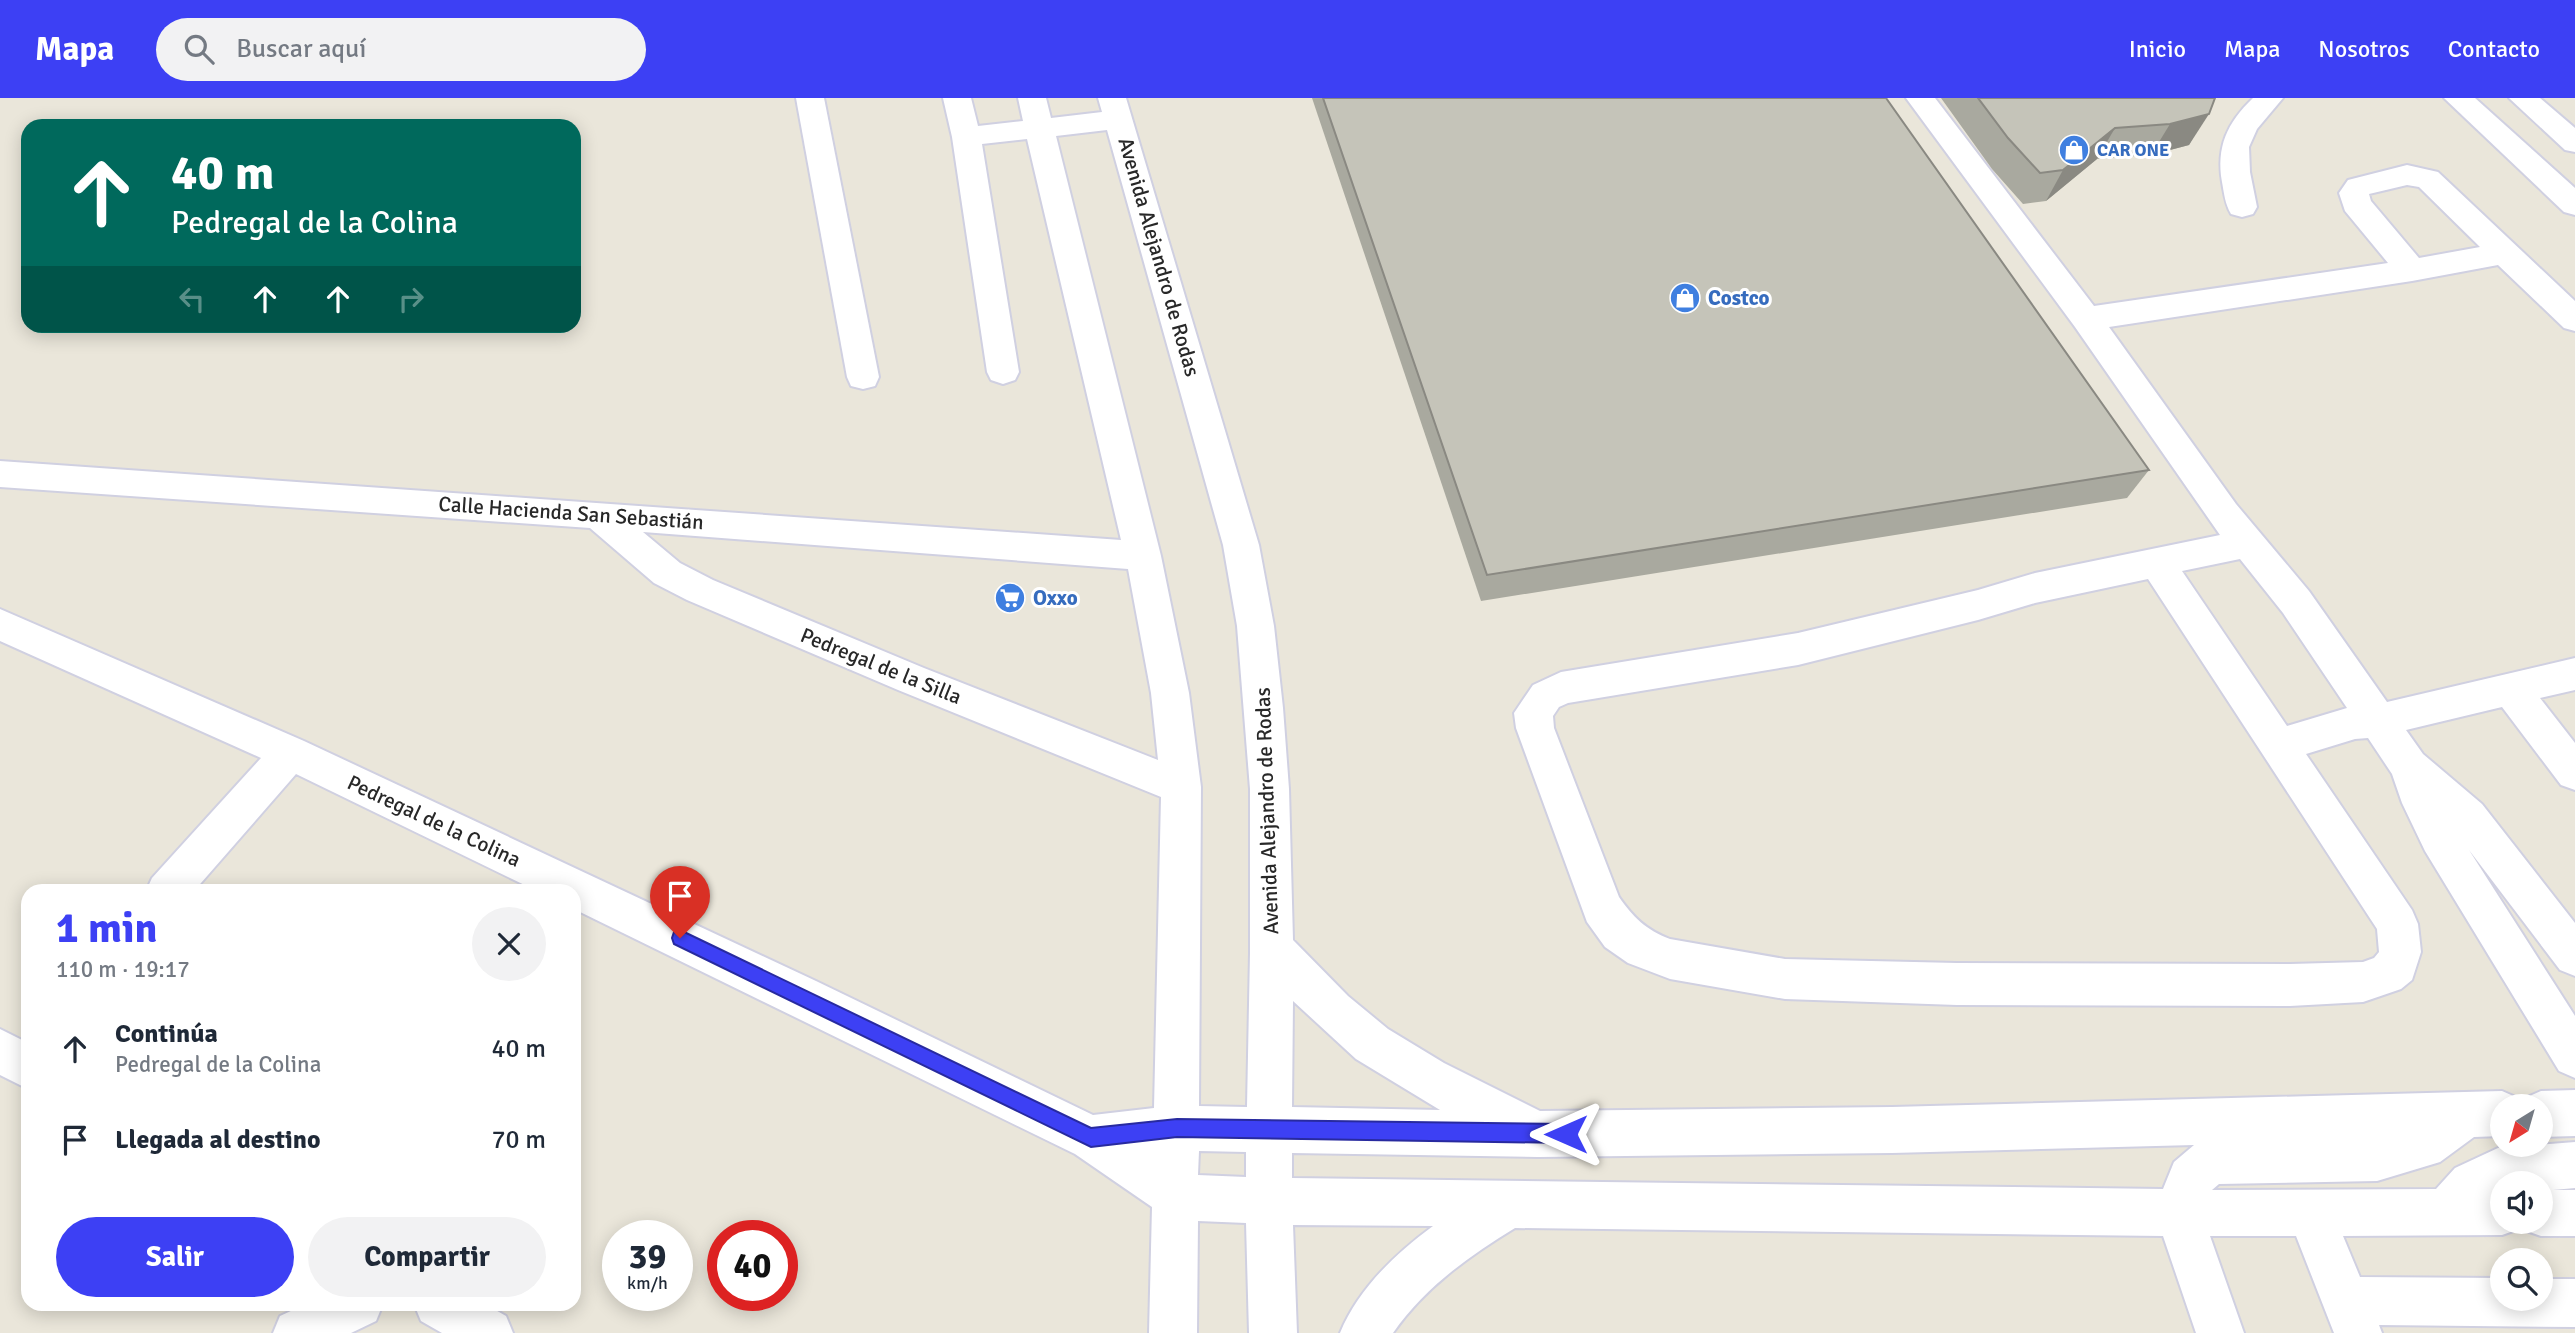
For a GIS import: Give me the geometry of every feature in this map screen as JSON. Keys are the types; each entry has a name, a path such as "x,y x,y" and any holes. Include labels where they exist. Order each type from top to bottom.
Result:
{"street":[{"path":"810,98 863,377"},
{"path":"957,98 966,137 1003,373"},
{"path":"1920,98 2086,319 2154,417 2248,543 2296,602 2409,766 2468,817 2575,956"},
{"path":"2242,207 2232,163 2236,137 2251,113 2269,98"},
{"path":"2458,98 2575,205"},
{"path":"2524,98 2575,142"},
{"path":"966,137 1036,113 1116,108"},
{"name":"Avenida Alejandro de Rodas","path":"1116,108 1241,545 1256,616 1269,756 1272,948 1269,1201 1273,1333"},
{"path":"1036,113 1143,556 1170,693 1181,787 1173,1333"},
{"path":"2412,270 2356,204 2354,193 2358,187 2407,175 2428,179 2575,320"},
{"path":"2086,319 2412,270 2504,253"},
{"name":"Calle Hacienda San Sebastián","path":"0,474 1143,556"},
{"name":"Pedregal de la Silla","path":"598,515 667,573 700,590 911,679 1181,787"},
{"path":"2156,561 2397,923 2400,952 2397,966 2386,975 2363,982 2290,985 1969,984 1786,979 1670,959 1620,933 1602,908 1535,728 1533,713 1546,696 1561,688 1798,649 1978,605 2035,588 2156,561 2248,543"},
{"name":"Pedregal de la Colina","path":"0,624 290,753 565,884"},
{"path":"2279,745 2355,722 2376,721 2575,674"},
{"path":"2511,690 2575,773"},
{"path":"173,884 290,753"},
{"path":"2409,766 2422,803 2439,838 2575,1056"},
{"name":"Pedregal de la Colina","path":"581,891 1091,1138 1177,1197"},
{"path":"1272,948 1318,997 1371,1043 1421,1076 1538,1134"},
{"path":"2553,1114 2575,1113"},
{"path":"1091,1138 1177,1128 1538,1134 1892,1130 2485,1114"},
{"path":"2220,1333 2178,1213 2190,1178 2210,1161 2377,1158 2424,1146 2485,1114"},
{"path":"2447,1211 2471,1184 2498,1171 2575,1165"},
{"path":"1177,1197 1508,1205 2178,1213 2490,1212"},
{"path":"1364,1333 1413,1272 1441,1247 1508,1205"},
{"path":"2310,1212 2353,1317 2575,1303"},
{"path":"2553,1213 2575,1213"},
{"path":"297,1333 344,1311"},
{"path":"451,1311 489,1333"}],"building":[{"name":"Costco","path":"1323,98 1886,98 2149,470 1487,575"},
{"path":"1978,98 2215,98 2209,114 2170,124 2115,128 2063,170 2040,173 2008,138"}],"place":[{"name":"CAR ONE","path":"2074,150"},
{"name":"Costco","path":"1685,298"},
{"name":"Oxxo","path":"1010,598"}],"route":[{"path":"680,938 1091,1138 1177,1128 1566,1134"}]}
